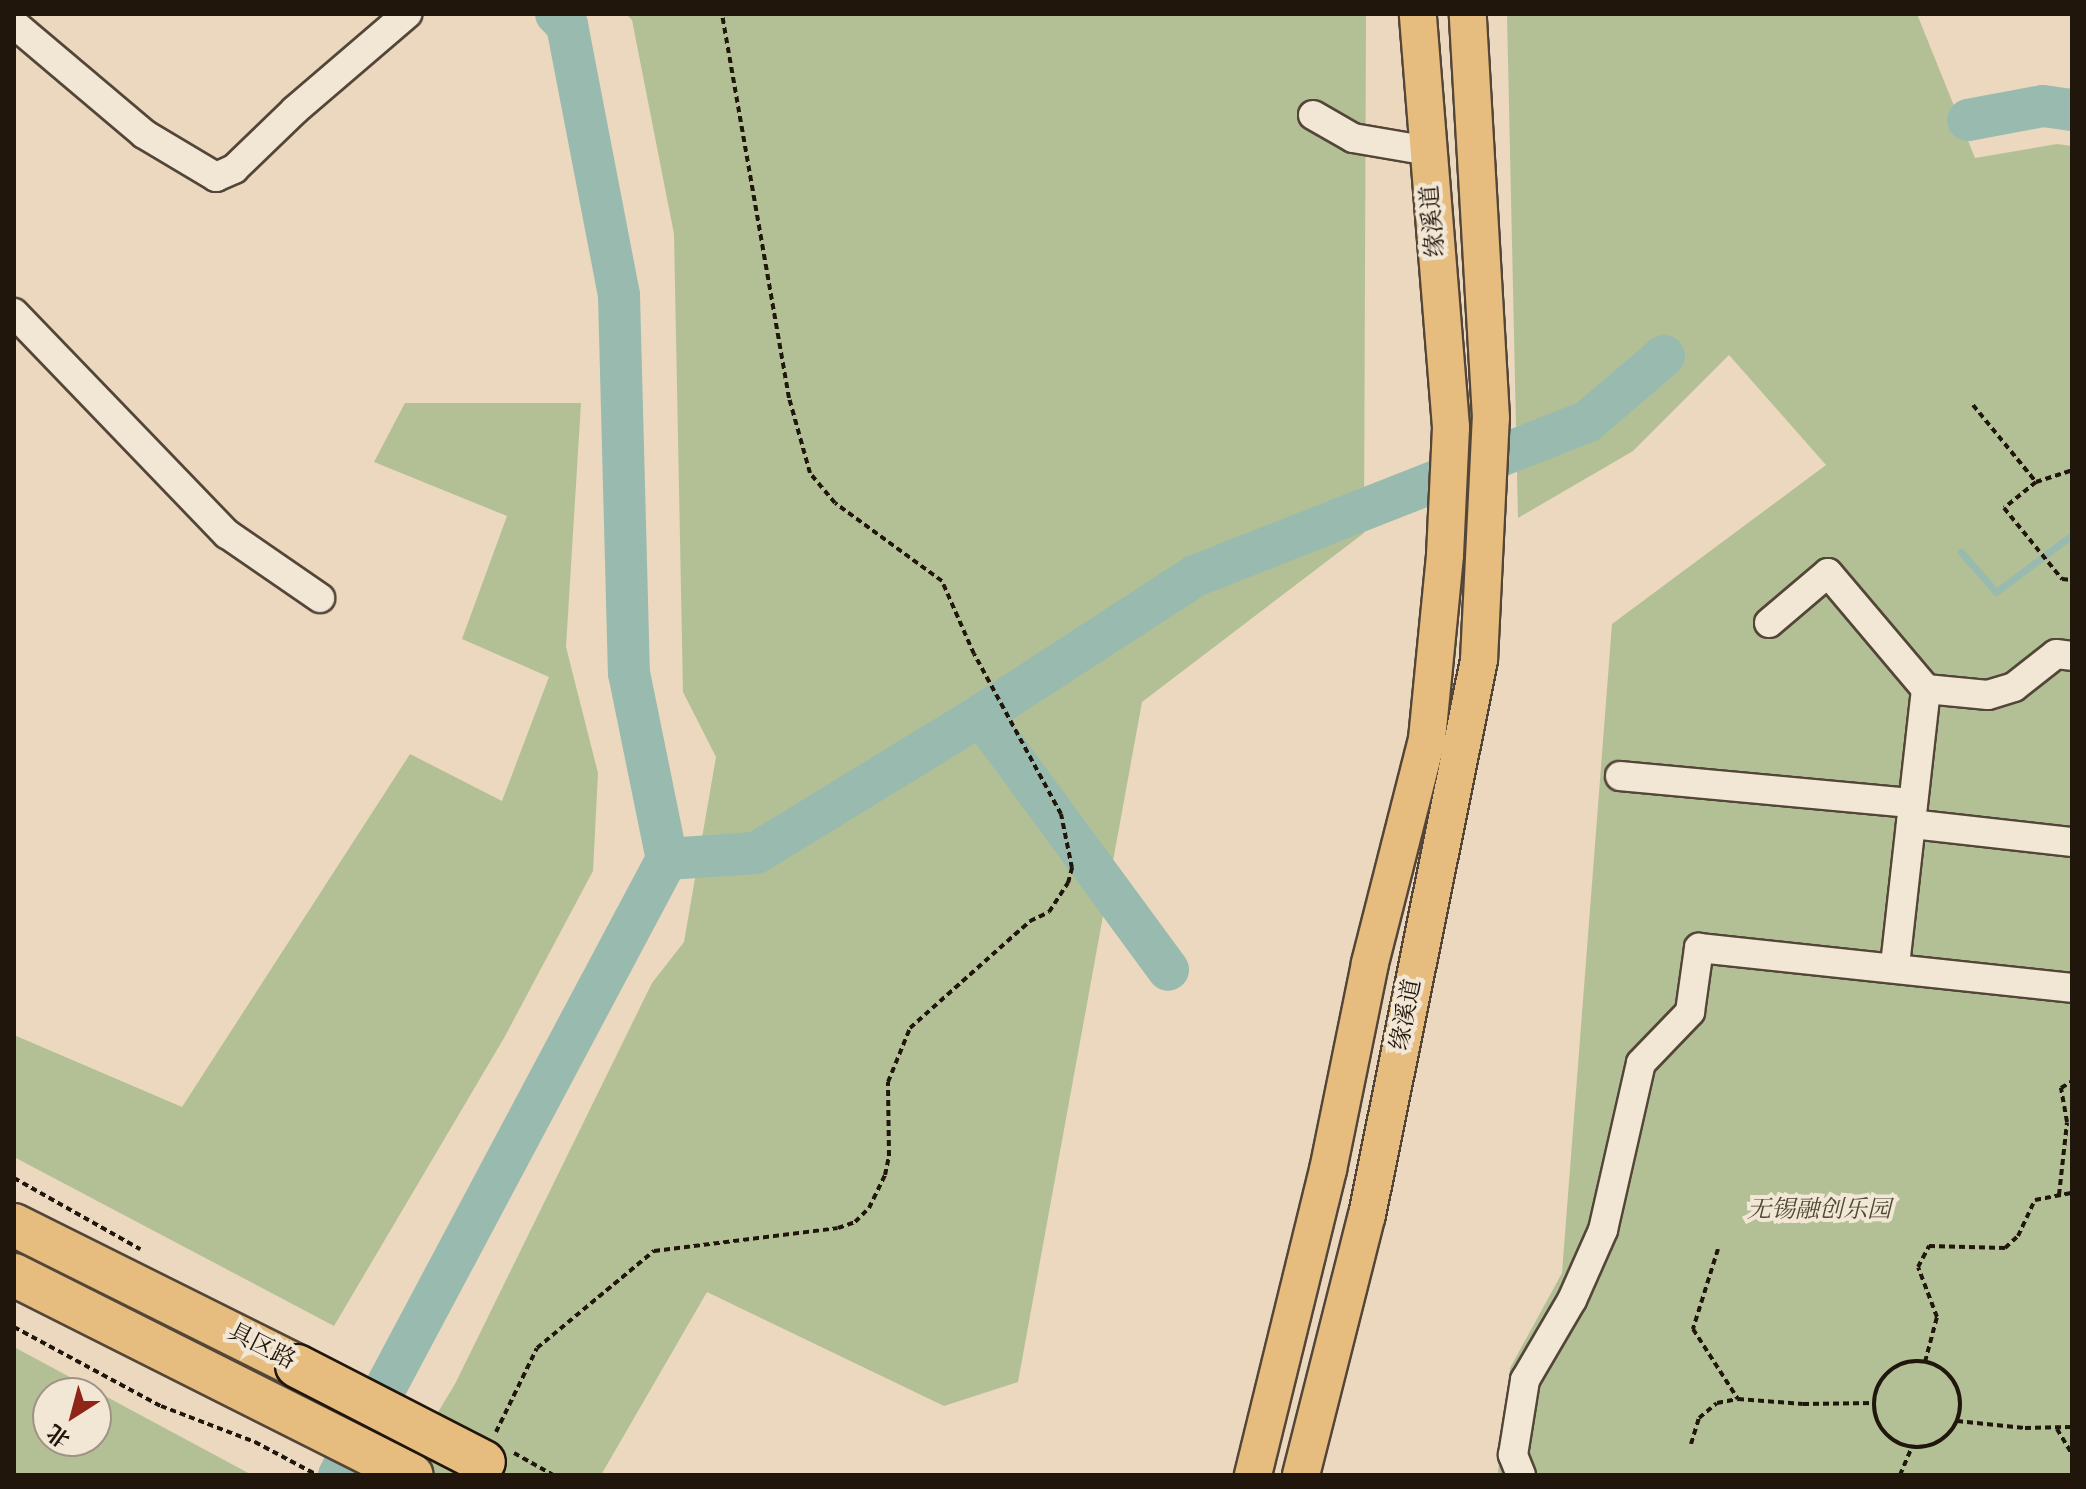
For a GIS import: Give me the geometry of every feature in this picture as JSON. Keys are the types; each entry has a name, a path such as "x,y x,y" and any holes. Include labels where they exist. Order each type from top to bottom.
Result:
{"highway":[{"name":"具区路","path":"14,1225 297,1366 498,1455"},
{"name":"具区路","path":"14,1275 411,1475"}],"main road":[{"name":"缘溪道","path":"1253,1475 1325,1185 1370,963 1427,739 1445,555 1451,427 1418,14"},
{"name":"缘溪道","path":"1301,1475 1367,1215 1479,660 1491,418 1468,14"}],"street":[{"path":"14,24 144,134 216,177 234,169 295,110 407,14"},
{"path":"1313,115 1353,138 1429,151"},
{"path":"14,313 227,534 320,598"},
{"path":"1769,623 1828,573 1926,689 1988,695 2014,687 2056,654 2072,656"},
{"path":"1895,967 1926,689"},
{"path":"1620,776 1912,813 2072,842"},
{"path":"1521,1475 1513,1455 1525,1380 1572,1300 1603,1230 1641,1063 1690,1012 1699,948 2072,988"}],"path":[{"path":"553,1475 498,1455 537,1348 654,1251 838,1228 855,1222 869,1208 885,1175 889,1156 888,1082 910,1028 1030,921 1049,912 1064,891 1072,868 1061,814 974,654 942,581 835,503 810,473 789,398 722,14"},
{"path":"1973,405 2036,482"},
{"path":"2072,470 2036,482 2004,508 2062,579 2072,580"},
{"path":"2059,1195 2067,1122 2061,1088 2072,1081"},
{"path":"1925,1362 1937,1317 1918,1267 1929,1246 2005,1248 2018,1236 2035,1200 2072,1193"},
{"path":"1718,1249 1693,1329 1738,1399"},
{"path":"14,1327 161,1406 255,1442 317,1475"},
{"path":"1925,1362 1945,1371 1954,1381 1959,1394 1957,1421 1938,1442 1912,1447 1886,1434 1878,1422 1874,1403 1881,1380 1891,1369 1904,1363 1925,1362"},
{"path":"1691,1444 1699,1418 1717,1403 1738,1399 1803,1404 1874,1403"},
{"path":"1957,1421 2057,1429 2072,1427"},
{"path":"2057,1429 2072,1454"},
{"path":"1900,1475 1912,1447"}],"green space":[{"path":"626,14 1366,14 1364,533 1142,702 1018,1382 944,1406 707,1292 601,1475 400,1475 455,1384 652,983 684,942 716,757 683,692 674,234 632,20"},
{"name":"无锡融创乐园","path":"1507,14 1917,14 1975,158 2057,144 2072,146 2072,1475 1500,1475 1498,1472 1510,1368 1562,1273 1612,624 1826,465 1729,355 1633,451 1518,518"},
{"path":"405,403 581,403 566,647 598,773 593,871 504,1038 334,1326 14,1157 14,1035 182,1107 410,754 502,801 549,677 462,639 507,516 374,462"},
{"path":"14,1347 70,1377 32,1377 32,1457 112,1457 112,1400 252,1475 14,1475"}],"waterway":[{"path":"556,14 567,25 619,295 629,673 667,859 756,853 981,715 1195,576 1588,421 1664,356"},
{"path":"1968,120 2043,106 2072,110"},
{"path":"1961,552 1996,592 2072,535"},
{"path":"981,715 1168,970"},
{"path":"339,1475 667,859"}]}
